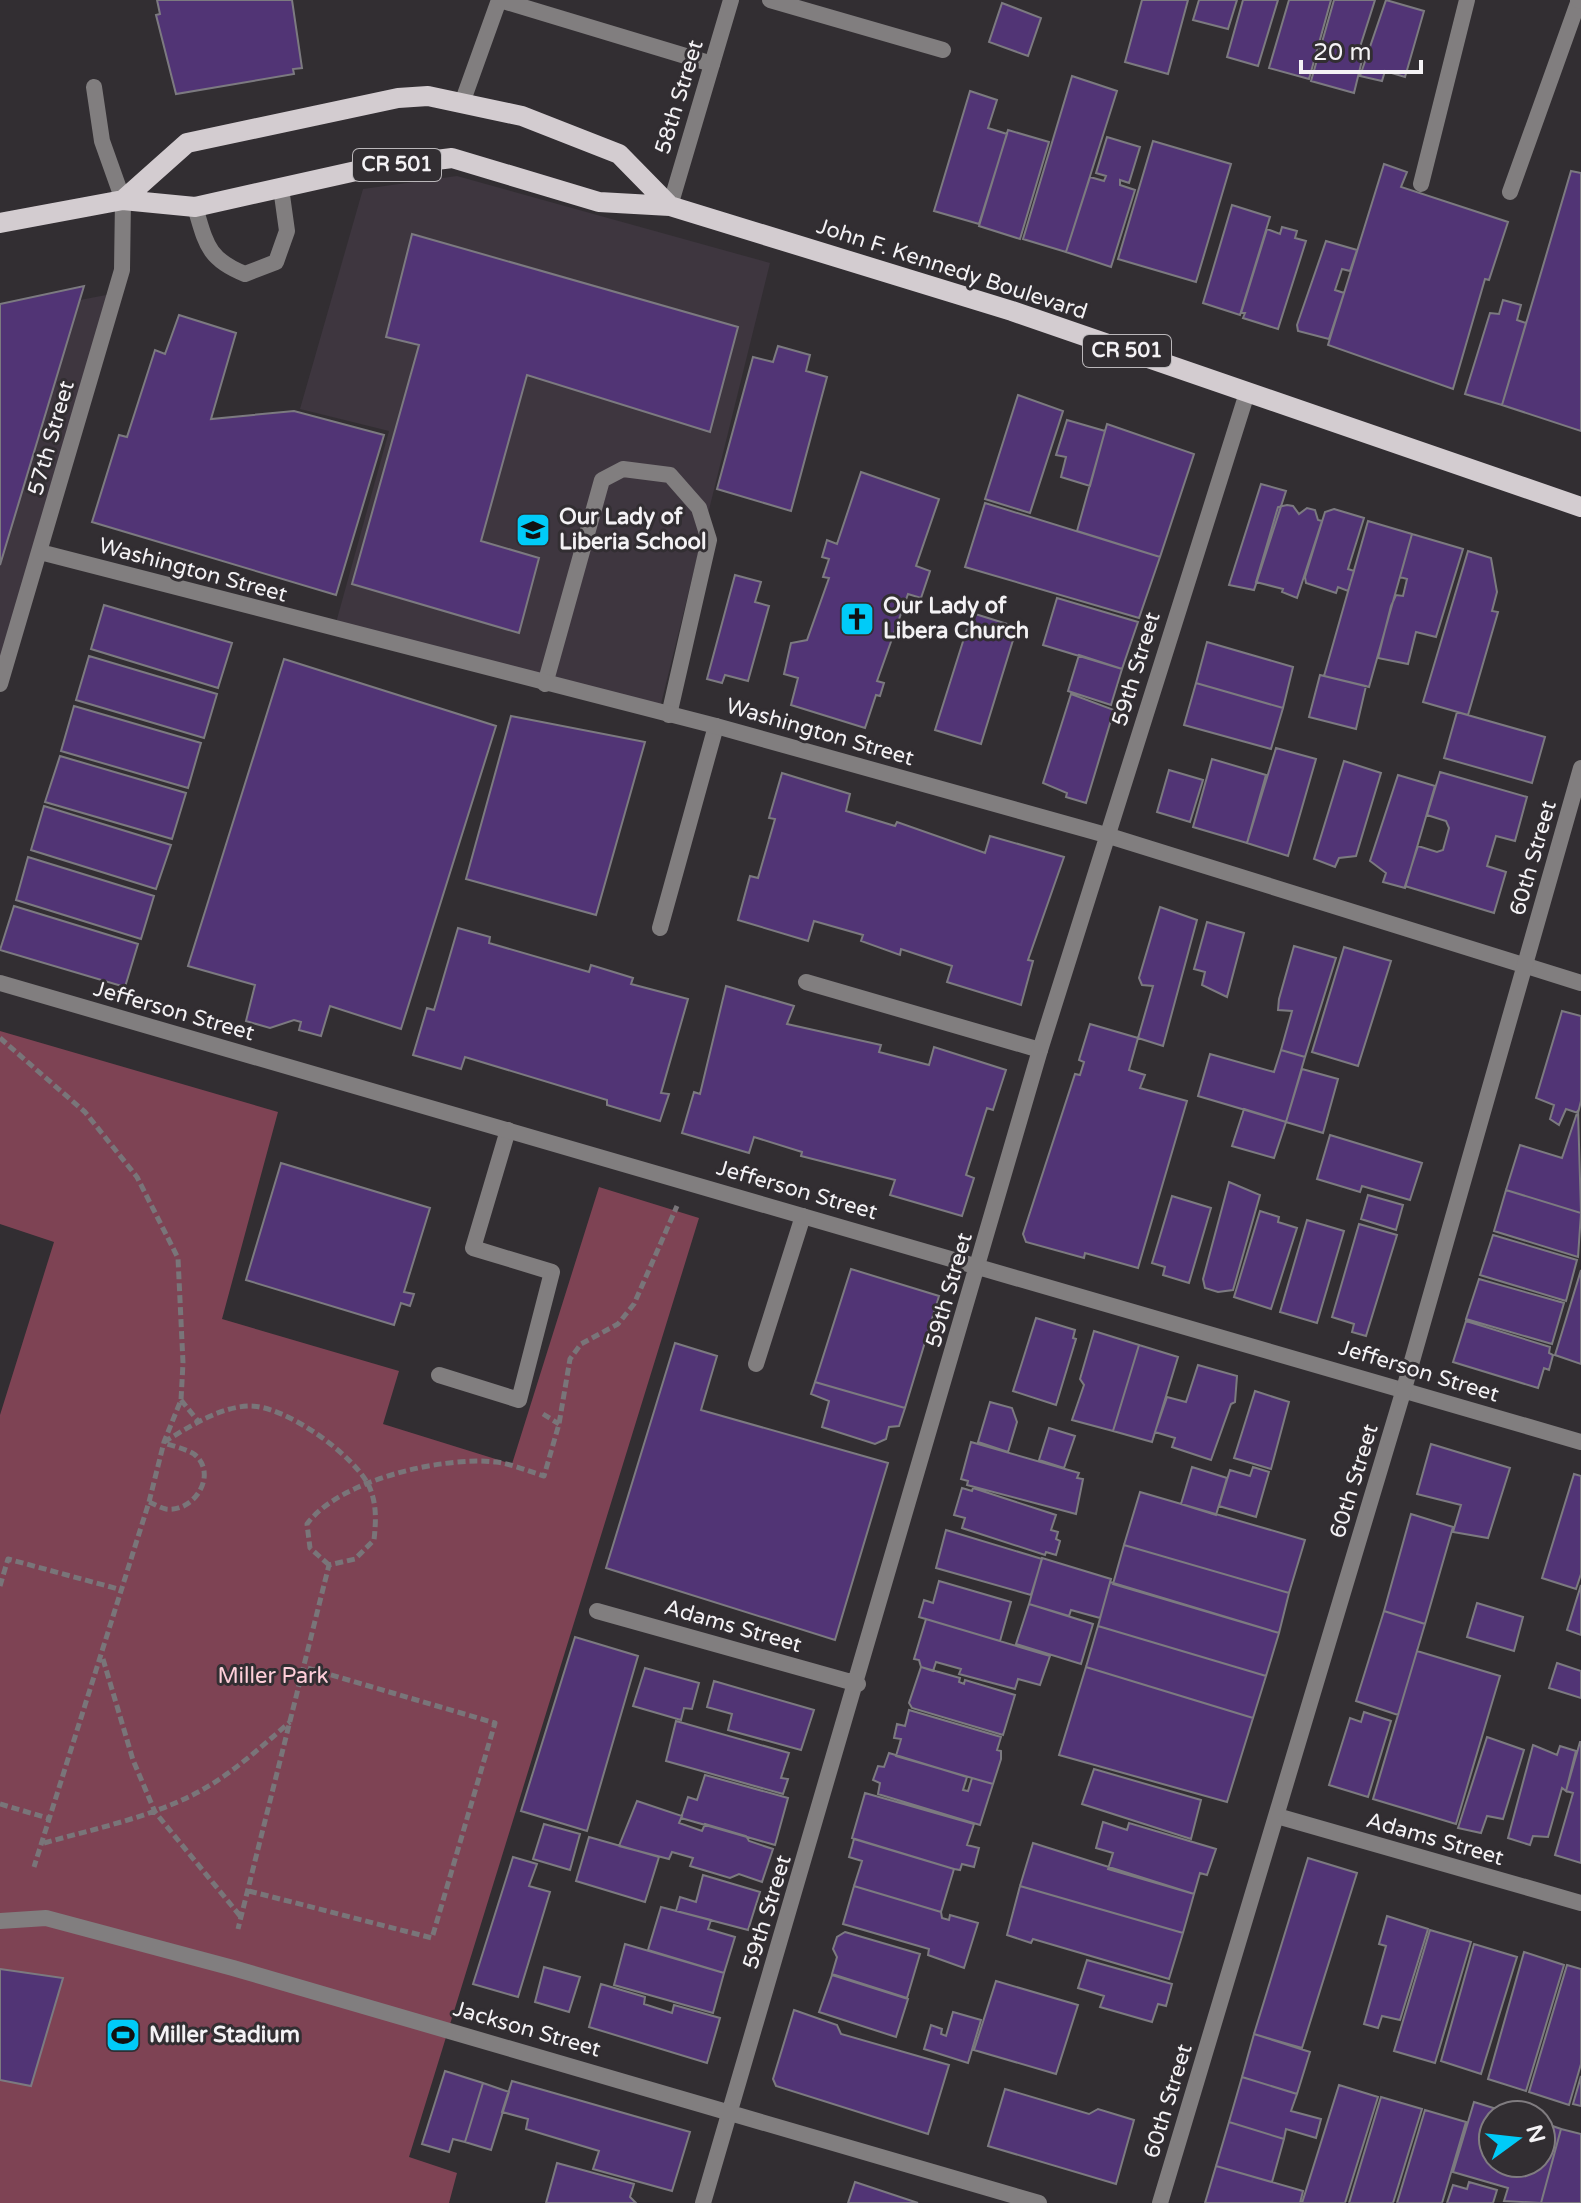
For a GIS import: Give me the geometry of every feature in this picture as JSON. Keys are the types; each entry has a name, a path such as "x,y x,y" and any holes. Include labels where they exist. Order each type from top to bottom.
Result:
{"main road":[{"name":"John F. Kennedy Boulevard","path":"123,200 187,143 398,98 428,96 522,116 619,154 670,206"},
{"name":"John F. Kennedy Boulevard","path":"0,223 123,200 195,207 365,169 452,158 599,202 670,206 1012,311 1581,507"}],"street":[{"path":"462,103 500,0 712,64"},
{"name":"58th Street","path":"670,206 731,0"},
{"path":"770,0 943,50"},
{"path":"1421,184 1467,0"},
{"path":"1510,192 1579,0"},
{"path":"94,87 102,141 123,200"},
{"path":"195,207 208,248 221,264 245,274 276,262 287,231 281,188"},
{"name":"57th Street","path":"0,684 122,270 123,200"},
{"name":"59th Street","path":"703,2203 858,1684 1040,1050 1247,393"},
{"path":"545,684 602,480 623,469 670,475 699,508 709,540 669,715"},
{"name":"Washington Street","path":"40,552 716,726 1106,835 1581,983"},
{"path":"660,928 716,726"},
{"name":"60th Street","path":"1160,2203 1404,1389 1581,768"},
{"path":"806,982 1040,1050"},
{"name":"Jefferson Street","path":"0,983 1581,1442"},
{"path":"439,1375 519,1400 552,1272 473,1248 508,1130"},
{"path":"756,1364 803,1216"},
{"name":"Adams Street","path":"597,1611 858,1684"},
{"name":"Adams Street","path":"1277,1816 1581,1903"},
{"name":"Jackson Street","path":"0,1921 46,1918 233,1968 1039,2203"}],"path":[{"path":"0,1038 85,1112 137,1177 178,1258 183,1363 181,1400 164,1442 102,1656 34,1867"},
{"path":"329,1565 310,1548 307,1524 318,1509 368,1483 449,1462 497,1462 544,1476 559,1424 570,1359 581,1344 618,1324 634,1304 678,1204"},
{"path":"181,1400 198,1421"},
{"path":"164,1442 198,1421 248,1406 277,1410 311,1427 368,1483 377,1511 374,1540 355,1559 329,1565"},
{"path":"149,1502 168,1509 192,1503 203,1488 204,1471 195,1455 164,1442"},
{"path":"0,1586 8,1559 122,1590"},
{"path":"238,1929 329,1565"},
{"path":"102,1656 133,1760 155,1812 242,1918"},
{"path":"249,1891 432,1938 495,1723 304,1667"},
{"path":"44,1843 155,1812 202,1790 234,1770 290,1722"},
{"path":"0,1804 51,1819"}],"shaded area":[{"name":"Our Lady of Liberia School","path":"457,176 770,263 659,712 334,630 389,431 300,409 363,189"},
{"path":"117,293 0,676 0,315"}],"green space":[{"name":"Miller Park","path":"0,1031 278,1112 222,1319 399,1371 383,1424 512,1464 599,1187 699,1218 409,2157 457,2173 449,2203 0,2203 0,1415 54,1242 0,1224"}],"building":[{"path":"157,0 292,0 302,68 293,69 294,74 176,94 156,15 160,14"},
{"path":"1142,0 1188,0 1168,74 1125,62"},
{"path":"1199,0 1237,0 1228,29 1193,20"},
{"path":"1243,0 1278,0 1258,66 1227,57"},
{"path":"1289,0 1331,0 1309,79 1269,68"},
{"path":"1334,0 1375,0 1360,47 1364,52 1354,93 1311,81"},
{"path":"1386,0 1424,11 1405,77 1385,71 1382,81 1360,76"},
{"path":"1002,3 1041,18 1028,56 989,42"},
{"path":"1072,76 1117,91 1066,252 1023,239"},
{"path":"970,91 997,100 988,128 1007,134 979,224 934,211"},
{"path":"1008,130 1049,142 1020,239 979,226"},
{"path":"1107,137 1140,147 1129,183 1120,180 1120,185 1135,190 1111,267 1066,252 1090,177 1104,181 1106,176 1096,173"},
{"path":"1153,141 1231,164 1196,282 1118,259"},
{"path":"1384,164 1407,172 1401,187 1508,222 1489,280 1485,279 1453,389 1328,345"},
{"path":"1571,171 1581,173 1581,431 1502,405"},
{"path":"1232,205 1270,217 1240,315 1203,303"},
{"path":"1282,227 1297,231 1295,238 1306,241 1278,329 1243,318 1245,313 1241,313 1267,229 1280,234"},
{"path":"412,234 738,327 710,432 527,375 481,541 539,558 519,633 352,584 419,345 386,337"},
{"path":"1326,241 1357,250 1350,271 1342,269 1335,290 1344,293 1329,339 1298,331 1297,325"},
{"path":"84,286 0,565 0,304"},
{"path":"1503,300 1521,305 1517,320 1526,323 1502,405 1465,394 1490,313 1499,314"},
{"path":"179,315 236,333 211,419 294,411 384,435 336,595 92,522 119,435 127,437 155,350 165,354"},
{"path":"778,346 810,355 806,371 827,377 791,511 717,489 753,357 773,362"},
{"path":"1018,395 1063,411 1030,513 985,499"},
{"path":"1067,420 1105,431 1090,486 1061,477 1066,457 1056,455"},
{"path":"1107,424 1194,454 1160,557 1077,531"},
{"name":"Our Lady of Libera Church","path":"861,472 939,499 916,566 930,571 921,598 908,594 877,681 884,683 880,696 876,695 865,728 791,705 798,678 784,674 791,643 807,640 829,578 823,577 829,559 822,557 827,540 837,544"},
{"path":"1261,484 1286,491 1254,590 1229,585"},
{"path":"985,503 1160,557 1139,618 965,567"},
{"path":"1293,506 1299,514 1307,508 1315,510 1318,520 1322,521 1297,598 1282,592 1283,589 1256,582 1278,507"},
{"path":"1334,509 1364,518 1348,569 1354,571 1348,591 1338,587 1336,593 1306,583 1305,577 1325,512"},
{"path":"1368,521 1412,534 1369,687 1324,676"},
{"path":"1412,534 1463,549 1436,637 1416,632 1408,664 1378,658 1391,606 1396,595 1403,596 1407,579 1400,577"},
{"path":"1468,551 1491,558 1497,592 1492,611 1498,612 1468,715 1423,702"},
{"path":"735,575 761,582 755,602 769,606 748,681 725,675 722,683 707,679"},
{"path":"1057,598 1138,622 1122,669 1043,645"},
{"path":"104,605 232,643 218,688 91,649"},
{"path":"972,613 1017,627 981,744 935,730"},
{"path":"1207,642 1293,667 1283,708 1196,683"},
{"path":"1079,655 1122,669 1111,705 1068,691"},
{"path":"89,656 217,694 204,738 76,700"},
{"path":"284,659 496,726 401,1029 330,1006 321,1036 299,1030 301,1022 294,1020 270,1028 246,1021 255,985 188,966"},
{"path":"1320,675 1366,686 1356,729 1309,717"},
{"path":"1196,683 1283,708 1271,749 1184,725"},
{"path":"1071,694 1114,710 1086,803 1066,797 1067,793 1043,783"},
{"path":"74,706 201,743 188,788 61,751"},
{"path":"1457,712 1545,737 1532,783 1444,758"},
{"path":"511,716 645,742 596,915 466,879"},
{"path":"1276,748 1316,759 1288,856 1247,843"},
{"path":"60,756 186,793 172,839 45,802"},
{"path":"1212,759 1266,775 1247,843 1193,827"},
{"path":"1344,761 1381,773 1356,856 1339,858 1335,867 1314,859"},
{"path":"1169,770 1203,780 1190,822 1157,812"},
{"path":"1440,772 1527,797 1515,841 1496,836 1487,866 1506,872 1494,913 1405,886 1418,846 1437,852 1443,850 1449,828 1446,821 1427,815"},
{"path":"782,773 850,794 846,811 895,826 897,822 985,853 990,836 1064,857 1028,960 1033,961 1021,1005 947,982 952,966 901,949 900,955 861,941 863,935 814,921 808,941 738,920 750,876 758,878 775,819 769,818"},
{"path":"1398,775 1435,786 1405,888 1383,882 1386,873 1370,861"},
{"path":"44,806 171,845 156,889 31,850"},
{"path":"28,857 154,896 141,939 16,900"},
{"path":"14,906 138,944 125,987 0,950"},
{"path":"1160,907 1197,920 1163,1046 1138,1038 1153,986 1142,985 1139,978"},
{"path":"1207,922 1244,933 1227,997 1202,985 1205,972 1194,969"},
{"path":"458,928 490,937 489,943 589,972 591,965 633,978 631,984 688,999 661,1093 669,1094 660,1121 607,1105 607,1100 465,1057 461,1069 413,1055 427,1008 434,1010"},
{"path":"1294,946 1336,958 1305,1057 1281,1050 1292,1011 1278,1010 1279,999"},
{"path":"1344,947 1391,961 1358,1066 1312,1052"},
{"path":"726,986 794,1006 787,1024 881,1045 879,1052 929,1065 934,1047 1006,1070 993,1110 987,1108 966,1175 974,1178 962,1216 890,1195 895,1180 801,1156 802,1152 754,1137 749,1153 682,1133 694,1092 700,1094"},
{"path":"1562,1011 1581,1016 1581,1101 1578,1113 1566,1109 1559,1125 1550,1119 1554,1105 1536,1098"},
{"path":"1090,1024 1138,1038 1129,1070 1145,1075 1140,1088 1187,1101 1138,1268 1085,1253 1084,1258 1026,1242 1023,1234 1075,1074 1080,1075 1084,1062 1079,1060"},
{"path":"1281,1050 1305,1057 1286,1122 1198,1096 1210,1054 1274,1072"},
{"path":"1302,1069 1338,1079 1323,1133 1286,1122"},
{"path":"1244,1109 1286,1122 1274,1158 1232,1146"},
{"path":"1578,1110 1581,1213 1506,1190 1520,1145 1562,1158"},
{"path":"1330,1135 1422,1163 1410,1200 1362,1186 1360,1192 1317,1179"},
{"path":"281,1163 430,1208 404,1292 414,1294 410,1306 401,1303 394,1325 246,1280"},
{"path":"1229,1182 1260,1195 1233,1290 1218,1292 1205,1288 1203,1279"},
{"path":"1506,1190 1581,1213 1578,1257 1494,1231"},
{"path":"1368,1195 1403,1205 1396,1230 1361,1219"},
{"path":"1172,1196 1211,1208 1189,1283 1163,1275 1165,1267 1152,1263"},
{"path":"1260,1211 1279,1217 1278,1222 1297,1228 1271,1309 1234,1297"},
{"path":"1307,1220 1344,1231 1317,1323 1280,1312"},
{"path":"1359,1224 1397,1235 1366,1336 1352,1332 1354,1324 1332,1317"},
{"path":"1493,1235 1577,1260 1566,1301 1480,1275"},
{"path":"851,1269 939,1296 905,1408 815,1382"},
{"path":"1581,1270 1581,1364 1555,1355"},
{"path":"1479,1279 1564,1303 1552,1344 1466,1319"},
{"path":"1036,1318 1075,1330 1073,1338 1076,1339 1056,1405 1013,1391"},
{"path":"1466,1321 1550,1347 1549,1353 1553,1355 1549,1370 1544,1368 1538,1388 1453,1362"},
{"path":"1094,1331 1139,1345 1113,1431 1072,1420 1084,1385 1080,1379"},
{"path":"675,1343 717,1356 701,1410 888,1463 835,1640 606,1568"},
{"path":"1139,1345 1178,1357 1152,1442 1113,1431"},
{"path":"1198,1365 1237,1376 1235,1402 1231,1404 1211,1460 1172,1447 1175,1438 1155,1432 1167,1397 1186,1402"},
{"path":"815,1382 905,1408 899,1426 889,1427 886,1439 875,1444 822,1427 829,1401 811,1394"},
{"path":"1255,1391 1289,1402 1271,1469 1234,1458"},
{"path":"990,1402 1012,1408 1017,1422 1008,1452 978,1442"},
{"path":"1049,1428 1075,1436 1064,1468 1039,1460"},
{"path":"971,1442 1079,1473 1077,1478 1083,1479 1076,1514 967,1485 968,1481 961,1479"},
{"path":"1431,1444 1510,1468 1488,1538 1453,1532 1461,1505 1417,1494"},
{"path":"1192,1467 1227,1478 1216,1515 1181,1504"},
{"path":"1253,1467 1269,1472 1256,1517 1219,1506 1230,1470 1250,1476"},
{"path":"1574,1474 1581,1476 1581,1574 1576,1589 1542,1578"},
{"path":"962,1488 972,1491 973,1488 1056,1515 1051,1530 1058,1532 1056,1539 1060,1541 1056,1555 1046,1552 1045,1555 962,1528 965,1518 954,1515"},
{"path":"1140,1492 1305,1540 1289,1593 1124,1545"},
{"path":"1411,1514 1453,1527 1425,1624 1384,1611"},
{"path":"946,1530 1042,1559 1031,1595 936,1568"},
{"path":"1124,1545 1289,1593 1279,1633 1113,1584"},
{"path":"1042,1558 1111,1579 1100,1618 1071,1610 1069,1616 1029,1604"},
{"path":"939,1581 1011,1602 1000,1641 919,1617 924,1600 933,1603"},
{"path":"1110,1582 1279,1633 1266,1676 1098,1626"},
{"path":"1581,1585 1581,1635 1567,1630"},
{"path":"1477,1603 1523,1617 1514,1651 1467,1637"},
{"path":"1029,1604 1093,1624 1081,1664 1016,1644"},
{"path":"1384,1611 1425,1624 1398,1715 1356,1701"},
{"path":"926,1619 1050,1656 1040,1685 1018,1679 1015,1689 959,1674 961,1669 936,1662 933,1671 921,1667 919,1660 914,1659"},
{"path":"1098,1626 1266,1676 1253,1718 1086,1667"},
{"path":"575,1637 638,1656 587,1831 521,1811"},
{"path":"1417,1651 1500,1676 1456,1824 1373,1799"},
{"path":"1557,1663 1581,1671 1581,1698 1549,1688"},
{"path":"921,1667 960,1678 959,1682 964,1684 965,1680 1015,1695 1003,1735 912,1708 909,1703"},
{"path":"1086,1667 1253,1718 1227,1802 1059,1755"},
{"path":"645,1668 699,1683 692,1709 684,1708 681,1720 633,1706"},
{"path":"714,1681 814,1710 801,1750 728,1730 732,1714 707,1707"},
{"path":"909,1710 1001,1737 997,1750 1001,1751 1001,1759 993,1784 896,1756 901,1739 894,1738 897,1724 905,1726"},
{"path":"1364,1712 1391,1721 1368,1797 1329,1785 1350,1718 1361,1722"},
{"path":"676,1721 789,1753 781,1778 788,1779 783,1794 666,1761"},
{"path":"1487,1737 1524,1750 1503,1819 1487,1816 1481,1833 1458,1828"},
{"path":"1580,1742 1581,1863 1555,1855 1573,1793 1566,1791"},
{"path":"1533,1745 1557,1755 1560,1746 1576,1751 1566,1791 1562,1788 1548,1837 1533,1836 1530,1845 1508,1838"},
{"path":"889,1753 967,1777 963,1790 968,1791 972,1778 993,1784 980,1825 878,1794 880,1783 873,1780 878,1766 884,1767"},
{"path":"1094,1769 1201,1800 1191,1839 1082,1804"},
{"path":"705,1775 788,1798 775,1845 681,1818 688,1797 697,1800"},
{"path":"865,1793 974,1824 967,1845 979,1848 974,1867 962,1864 960,1870 954,1869 852,1838"},
{"path":"637,1801 682,1816 679,1823 702,1831 705,1824 746,1836 749,1841 773,1849 762,1882 739,1874 730,1878 690,1866 693,1858 672,1852 669,1859 619,1846"},
{"path":"1103,1822 1127,1830 1129,1823 1216,1849 1207,1875 1200,1873 1194,1894 1108,1869 1113,1853 1096,1848"},
{"path":"544,1824 580,1834 570,1870 533,1859"},
{"path":"589,1837 659,1857 645,1902 576,1881"},
{"path":"854,1839 954,1869 941,1912 854,1886 862,1861 849,1857"},
{"path":"1033,1843 1194,1894 1183,1933 1020,1886"},
{"path":"513,1857 537,1864 529,1886 550,1892 518,1997 473,1984"},
{"path":"1308,1858 1357,1873 1302,2048 1254,2034"},
{"path":"703,1875 760,1892 748,1930 676,1911 680,1897 696,1902"},
{"path":"854,1886 941,1912 942,1918 949,1920 950,1915 978,1923 964,1968 928,1955 929,1949 843,1924"},
{"path":"1020,1886 1183,1933 1169,1979 1033,1939 1031,1943 1007,1935"},
{"path":"661,1907 711,1920 708,1929 735,1937 724,1973 648,1950"},
{"path":"1387,1916 1428,1929 1400,2020 1382,2016 1378,2028 1364,2024 1386,1946 1379,1944"},
{"path":"1430,1930 1471,1942 1435,2063 1394,2051"},
{"path":"845,1932 920,1954 907,1998 832,1974 837,1957 833,1949 837,1937"},
{"path":"625,1944 724,1973 713,2013 614,1985"},
{"path":"1474,1944 1517,1957 1481,2074 1441,2061"},
{"path":"1524,1952 1564,1965 1526,2091 1488,2079"},
{"path":"1087,1960 1172,1984 1166,2006 1158,2004 1152,2022 1100,2007 1104,1996 1078,1988"},
{"path":"1567,1965 1581,1969 1581,2064 1569,2105 1529,2092"},
{"path":"544,1967 580,1977 569,2012 535,2002"},
{"path":"0,1969 63,1978 31,2086 0,2080"},
{"path":"832,1975 908,1999 896,2037 819,2012"},
{"path":"996,1981 1078,2005 1056,2074 974,2050"},
{"path":"601,1984 645,1997 644,2004 672,2013 674,2005 720,2018 707,2063 589,2027"},
{"path":"794,2010 837,2025 841,2034 949,2065 928,2134 776,2086 773,2079"},
{"path":"953,2012 981,2020 968,2063 924,2049 931,2025 942,2029 941,2034 946,2036"},
{"path":"1254,2034 1310,2052 1297,2094 1242,2077"},
{"path":"445,2071 483,2083 465,2142 453,2139 449,2152 422,2144"},
{"path":"1581,2076 1581,2106 1573,2104"},
{"path":"1242,2077 1297,2094 1291,2111 1321,2119 1316,2138 1286,2129 1284,2139 1229,2122"},
{"path":"512,2081 690,2132 672,2191 593,2169 599,2151 526,2129 528,2119 502,2112"},
{"path":"483,2083 509,2092 491,2150 465,2142"},
{"path":"1339,2085 1378,2097 1345,2203 1302,2203"},
{"path":"1005,2089 1089,2114 1098,2109 1134,2120 1116,2184 988,2146"},
{"path":"1381,2097 1422,2109 1393,2203 1349,2203"},
{"path":"1474,2102 1477,2103 1477,2179 1453,2172"},
{"path":"1425,2110 1466,2122 1442,2203 1397,2203"},
{"path":"1229,2122 1284,2139 1272,2182 1216,2166"},
{"path":"1561,2129 1581,2134 1581,2203 1541,2203 1547,2179 1557,2179 1557,2144"},
{"path":"557,2163 634,2184 630,2197 636,2203 546,2203"},
{"path":"1216,2166 1303,2191 1300,2203 1205,2203"},
{"path":"1477,2179 1547,2179 1541,2203 1504,2201 1508,2188"},
{"path":"855,2182 918,2203 848,2203"},
{"path":"1469,2182 1497,2190 1493,2203 1447,2203 1453,2185 1467,2189"}],"place":[{"name":"Our Lady of Liberia School","path":"533,530"},
{"name":"Our Lady of Libera Church","path":"857,619"},
{"name":"Miller Stadium","path":"123,2035"}]}
